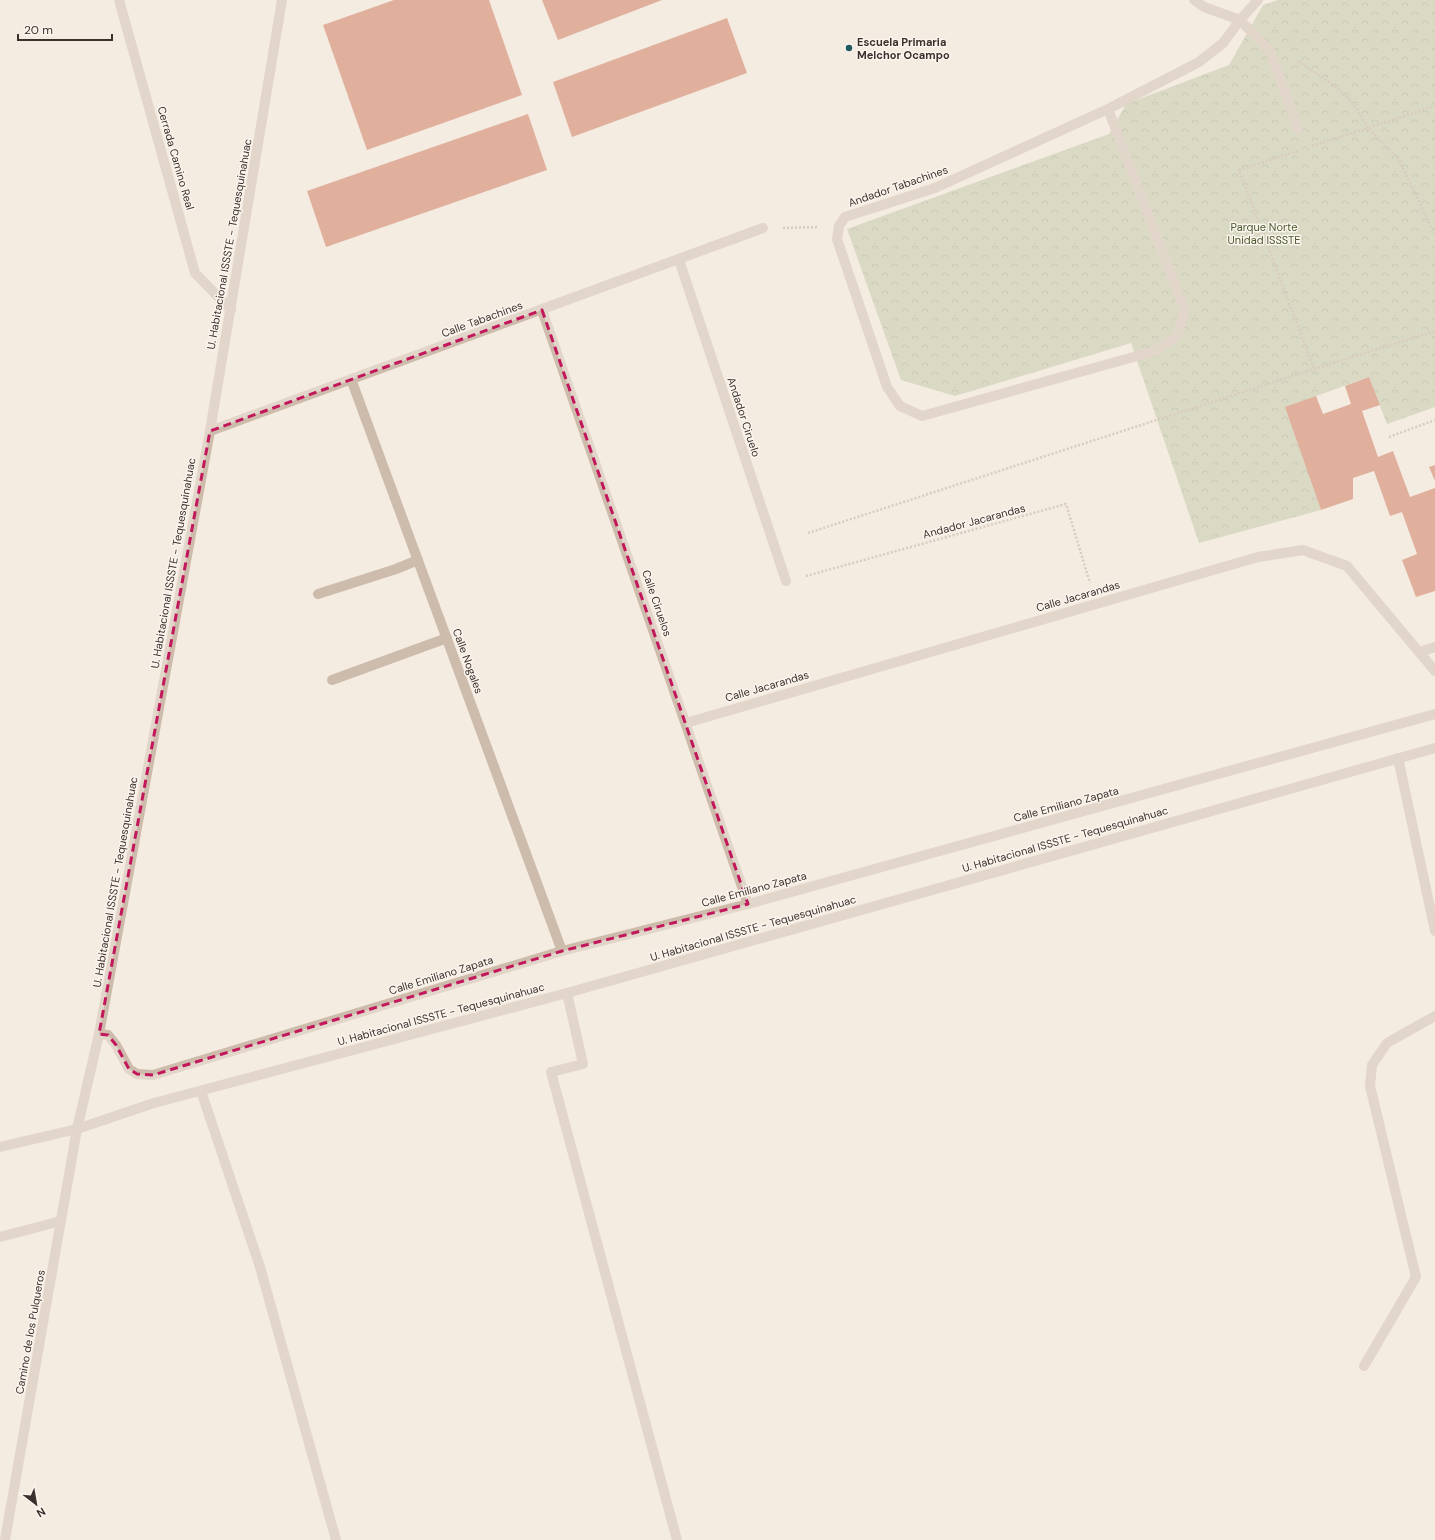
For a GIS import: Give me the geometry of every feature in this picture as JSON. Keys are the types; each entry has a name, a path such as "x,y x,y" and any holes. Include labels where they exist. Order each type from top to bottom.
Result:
{"street":[{"name":"Cerrada Camino Real","path":"119,0 195,273 231,310"},
{"name":"U. Habitacional ISSSTE - Tequesquinahuac","path":"77,1128 99,1034 210,431 282,0"},
{"path":"1194,0 1204,7 1240,20 1270,51 1298,129"},
{"name":"Andador Tabachines","path":"839,226 845,217 936,188 1022,150 1108,109 1200,62 1223,43 1240,20 1258,0"},
{"path":"839,226 837,239 887,387 900,406 922,416 1155,351 1177,336 1185,311 1108,109"},
{"name":"Calle Tabachines","path":"210,431 763,228"},
{"name":"Andador Ciruelo","path":"679,260 786,582"},
{"name":"Calle Ciruelos","path":"542,310 748,904"},
{"name":"Calle Nogales","path":"351,379 562,951"},
{"name":"Calle Jacarandas","path":"686,722 1258,557 1303,550 1347,566 1435,671"},
{"path":"318,594 396,569 418,560"},
{"path":"332,680 446,638"},
{"path":"1419,652 1435,647"},
{"name":"Calle Emiliano Zapata","path":"99,1034 108,1035 116,1045 129,1069 137,1074 153,1075 562,951 748,904 1435,714"},
{"name":"U. Habitacional ISSSTE - Tequesquinahuac","path":"0,1147 77,1128 154,1103 567,993 1435,748"},
{"path":"1398,758 1435,931"},
{"path":"567,993 583,1064 551,1072 677,1540"},
{"path":"1364,1366 1416,1277 1370,1086 1372,1065 1387,1043 1435,1016"},
{"path":"200,1091 260,1267 336,1540"},
{"name":"Camino de los Pulqueros","path":"5,1540 77,1128"},
{"path":"0,1238 61,1221"}],"path":[{"path":"1292,58 1340,90 1355,106 1368,128 1398,158 1435,235"},
{"path":"1307,148 1435,106"},
{"path":"1300,150 1239,170 1314,369"},
{"path":"763,228 839,226"},
{"path":"808,533 1435,331"},
{"path":"1388,437 1435,420"},
{"name":"Andador Jacarandas","path":"786,582 1066,504 1097,603"}],"highlighted area":[{"path":"542,310 748,904 562,951 153,1075 137,1074 129,1069 116,1045 108,1035 99,1034 210,431"}],"green space":[{"name":"Parque Norte Unidad ISSSTE","path":"1278,0 1435,0 1435,407 1387,424 1369,377 1286,407 1321,510 1199,543 1131,343 955,396 901,380 847,229 1109,134 1126,104 1229,65 1263,5"}],"building":[{"path":"394,0 489,0 522,95 367,150 323,25"},
{"path":"542,0 662,0 558,40"},
{"path":"727,18 747,73 572,137 553,82"},
{"path":"528,114 547,170 326,247 307,191"},
{"path":"1369,377 1380,405 1362,411 1378,457 1393,451 1410,497 1435,488 1435,591 1416,597 1402,560 1417,554 1402,512 1390,516 1374,471 1353,478 1353,499 1321,510 1285,407 1316,396 1323,414 1351,404 1345,386"},
{"path":"1435,465 1435,481 1429,467"}],"place":[{"name":"Escuela Primaria Melchor Ocampo","path":"849,48"}]}
